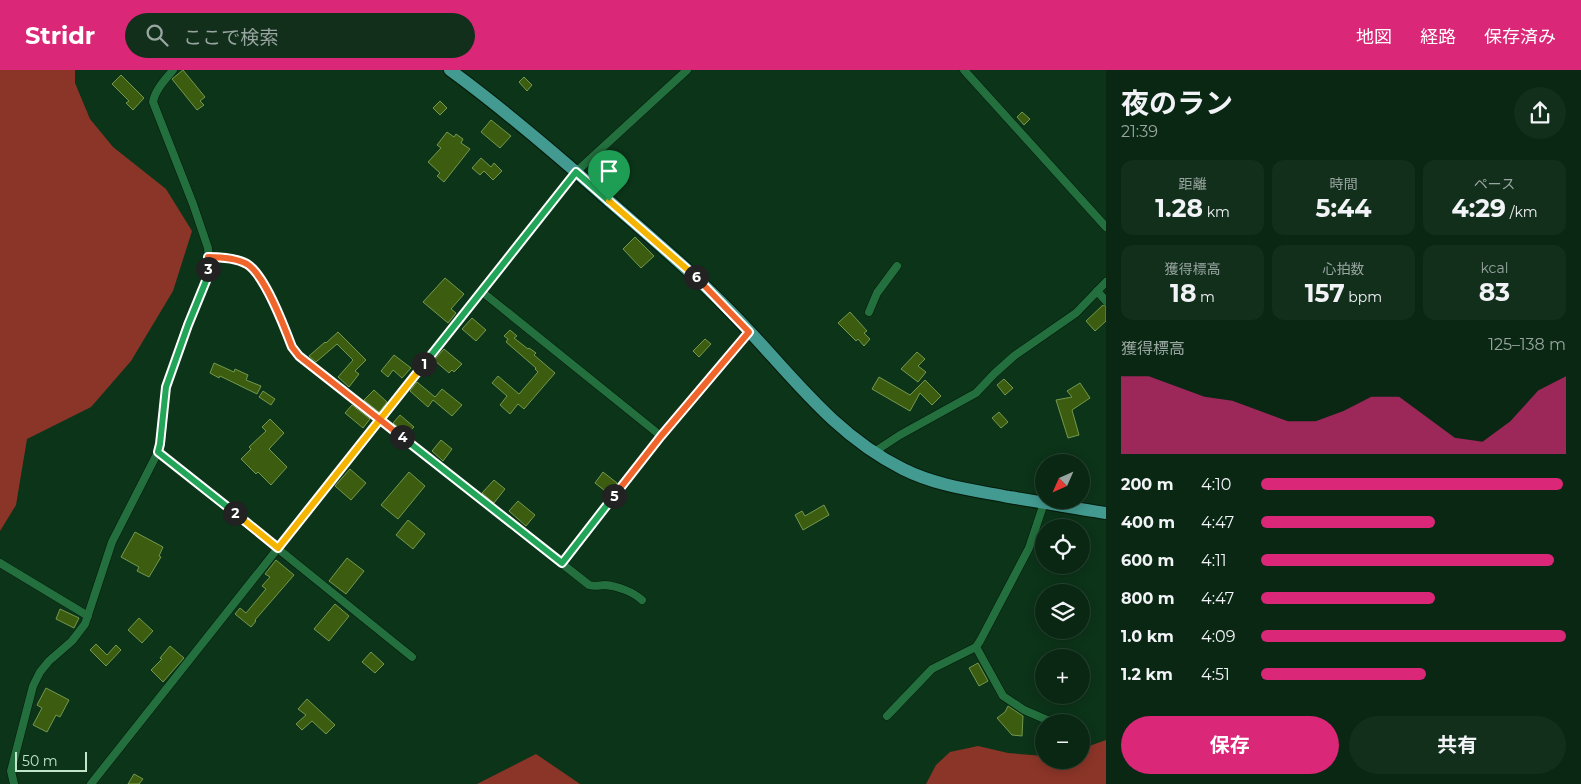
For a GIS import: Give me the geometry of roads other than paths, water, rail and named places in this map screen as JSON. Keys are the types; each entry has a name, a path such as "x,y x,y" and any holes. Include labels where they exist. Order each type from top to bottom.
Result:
{"main road":[{"path":"450,70 576,172 693,274 835,423 850,436 903,469 937,482 969,491 1035,502"},
{"path":"1078,509 1106,513"}],"street":[{"path":"14,784 11,771 33,686 40,672 49,661 81,631 88,616 112,542 158,452 166,387 208,276 208,248 182,173 156,113 154,102 154,96 172,70"},
{"path":"91,784 576,172 687,70"},
{"path":"964,70 1106,227"},
{"path":"208,257 239,261 255,271 264,284 292,347 299,356 379,420 589,585 594,587 604,585 616,587 636,595 642,600"},
{"path":"869,312 877,293 897,266"},
{"path":"874,452 900,434 976,393 1014,356 1071,317 1106,282"},
{"path":"481,291 661,436"},
{"path":"1097,292 1106,300"},
{"path":"562,563 661,436 749,332"},
{"path":"158,452 412,657"},
{"path":"887,716 932,669 976,647 1028,548 1042,509"},
{"path":"0,563 88,616"},
{"path":"976,647 1003,696 1035,715"}]}
